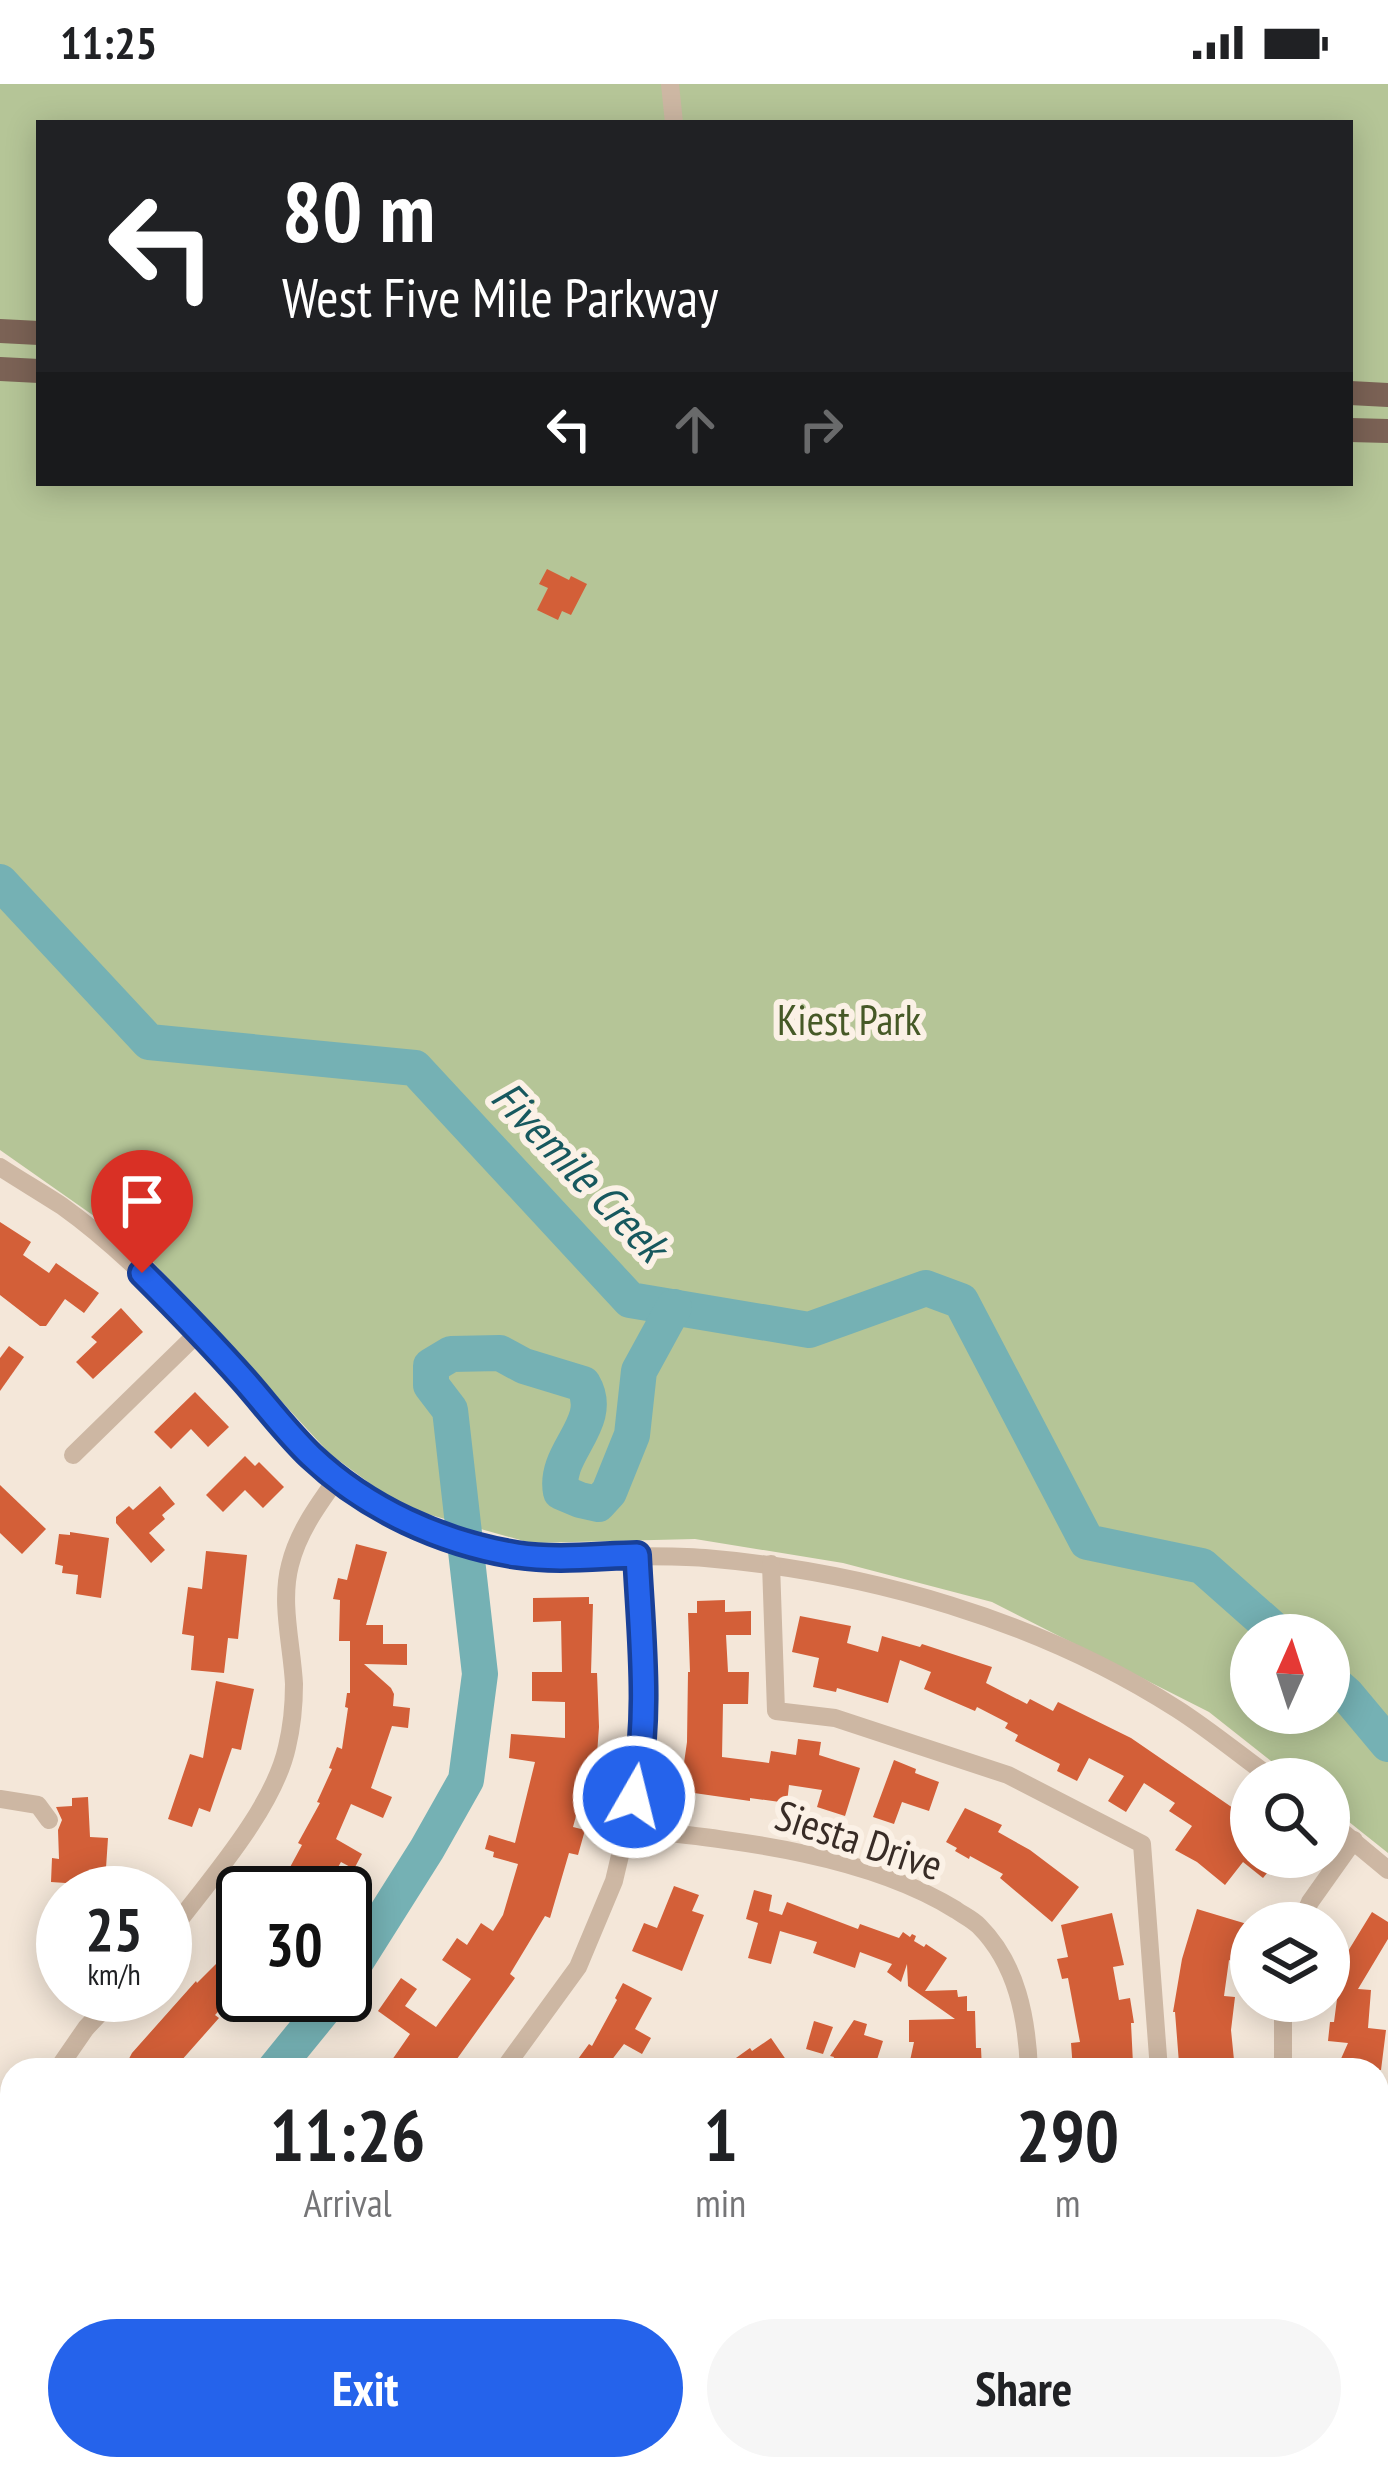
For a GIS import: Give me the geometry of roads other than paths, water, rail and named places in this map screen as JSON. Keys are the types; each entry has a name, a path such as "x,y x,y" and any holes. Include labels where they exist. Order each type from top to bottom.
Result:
{"main road":[{"path":"0,331 36,333"},
{"path":"0,369 36,371"},
{"path":"1353,393 1388,395"},
{"path":"1353,430 1388,431"}],"street":[{"path":"673,87 674,120"},
{"path":"0,1168 64,1208 142,1273 311,1456 371,1502 415,1525 517,1555 637,1555 771,1564 874,1584 1033,1636 1104,1667 1178,1709 1244,1758"},
{"path":"73,1455 200,1331"},
{"path":"192,1903 249,1827 276,1781 286,1752 294,1682 286,1604 289,1568 301,1533 338,1478"},
{"path":"512,2058 578,1967 614,1881 640,1766 644,1704 637,1555"},
{"path":"771,1564 776,1711 836,1718 1008,1774 1142,1844 1159,2058"},
{"path":"0,1799 38,1805 49,1820"},
{"name":"Siesta Drive","path":"627,1828 756,1843 876,1874 931,1894 978,1924 1006,1963 1023,2008 1028,2058"},
{"path":"1350,1837 1388,1870"},
{"path":"1310,1902 1354,1840"},
{"path":"65,2058 92,2022"},
{"path":"1282,2058 1283,2022"}],"waterway":[{"name":"Fivemile Creek","path":"0,882 149,1042 415,1068 630,1300 809,1330 926,1288 961,1301 1087,1542 1202,1566 1256,1614"},
{"path":"372,1936 466,1780 480,1674 450,1410 431,1385 431,1366 451,1354 500,1353 524,1366 583,1384 588,1412 564,1464 561,1492 598,1504 609,1492 632,1435 639,1371 674,1307"},
{"name":"Fivemile Creek","path":"1350,1699 1388,1744"},
{"path":"284,2058 313,2022"}],"park label":[{"name":"Kiest Park","path":"849,1020"}]}
